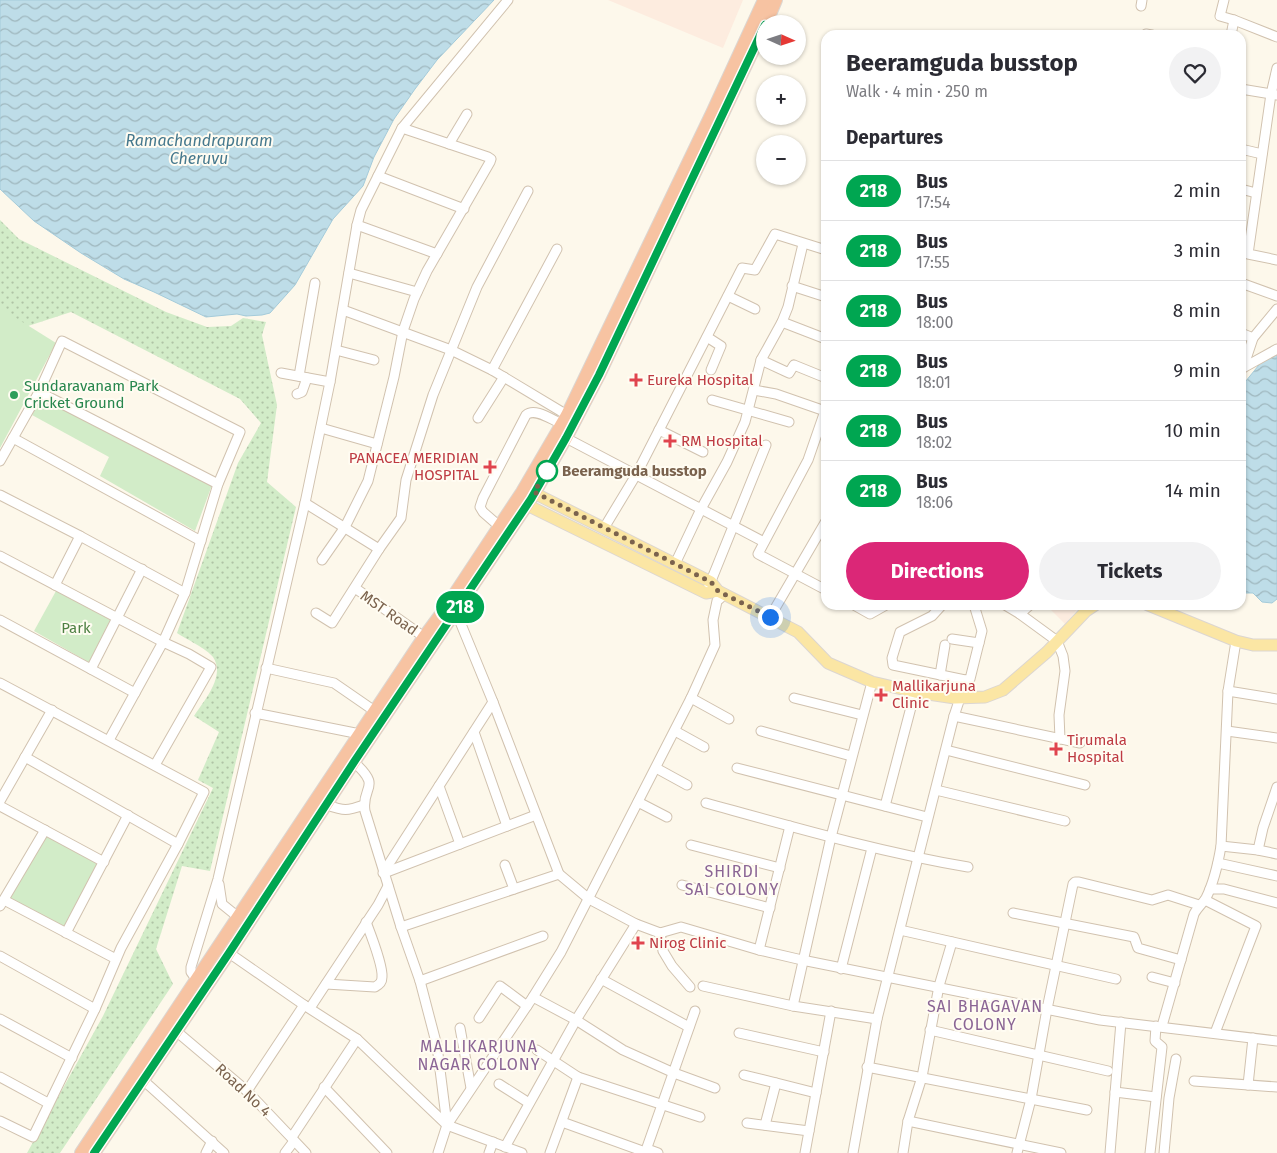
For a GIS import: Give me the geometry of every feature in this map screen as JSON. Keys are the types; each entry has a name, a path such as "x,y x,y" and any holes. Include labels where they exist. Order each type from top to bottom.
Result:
{"highway":[{"path":"87,1152 143,1080 327,805 391,698 456,612 527,505 566,438 764,0"},
{"path":"769,15 776,0"},
{"path":"402,682 424,637 500,526 564,419 627,305 756,43"},
{"path":"87,1152 196,979 360,734 376,712 391,698"}],"main road":[{"path":"534,492 675,564 715,590"},
{"path":"527,505 770,617 798,632 828,663 872,682 915,692 962,698 985,697 1003,690 1057,642 1088,610"},
{"path":"1160,610 1236,641 1253,645 1277,645"}],"street":[{"path":"196,979 191,972 191,967 218,879 305,503 330,382 361,210 402,128 508,0"},
{"path":"1224,0 1220,16 1277,37"},
{"path":"1232,30 1234,20"},
{"path":"1246,229 1256,193 1277,68"},
{"path":"1246,90 1274,94"},
{"path":"449,144 467,114"},
{"path":"322,560 345,528 368,481 394,377 403,331 417,292 490,162 490,159 402,128"},
{"path":"1246,150 1262,154"},
{"path":"378,176 464,209"},
{"path":"316,613 332,623 401,518 406,480 433,395 477,287 528,191"},
{"path":"1246,191 1256,193"},
{"path":"357,225 437,254"},
{"path":"604,528 636,475 742,268 755,270 776,234 821,249"},
{"path":"1246,240 1248,254 1277,260"},
{"path":"675,564 701,509 727,462 745,422 761,360 788,307 803,244"},
{"path":"492,370 558,249"},
{"path":"349,273 417,292"},
{"path":"297,394 302,392 315,283"},
{"path":"1246,285 1277,296"},
{"path":"792,286 821,295"},
{"path":"728,296 756,309"},
{"path":"1246,358 1253,338 1277,309"},
{"path":"343,310 451,350 492,370 564,419"},
{"path":"782,322 821,337"},
{"path":"1246,335 1253,338"},
{"path":"707,336 721,346 711,370"},
{"path":"0,461 39,392 62,341 240,432 218,484 185,593 164,642 109,740"},
{"path":"1246,367 1277,349"},
{"path":"336,350 374,360"},
{"path":"761,360 789,373 794,366 821,376"},
{"path":"281,373 330,382"},
{"path":"478,418 504,377"},
{"path":"754,390 776,394 821,409"},
{"path":"39,392 218,484"},
{"path":"712,400 788,422"},
{"path":"500,526 483,512 480,507 526,415 529,412 534,412 564,419"},
{"path":"821,425 808,460 758,554 821,587"},
{"path":"321,428 377,444"},
{"path":"659,430 703,452"},
{"path":"13,438 201,541"},
{"path":"566,438 764,542"},
{"path":"438,1153 447,1125 561,952 692,698 715,645 713,620 717,601 715,590 733,526 766,445"},
{"path":"0,495 185,593"},
{"path":"305,503 379,549"},
{"path":"770,617 821,529"},
{"path":"55,585 80,536"},
{"path":"0,556 211,667 155,765"},
{"path":"92,670 142,569"},
{"name":"MST Road","path":"355,588 424,637"},
{"path":"863,610 870,614 877,610"},
{"path":"937,610 932,616 900,632 892,658 893,665 965,680 970,679 982,631 976,610"},
{"path":"1013,610 1057,642 1063,656 1065,670 1059,715 1060,739"},
{"path":"1020,614 1024,610"},
{"path":"456,612 493,702 559,874 589,899 636,924 660,933 681,927 759,950 802,960 887,978 939,986 1120,1024 1215,1032 1277,1041"},
{"path":"0,620 135,692"},
{"path":"1150,1153 1162,1047 1155,1041 1158,1028 1175,983 1194,914 1210,889 1218,864 1221,846 1228,691 1236,641"},
{"path":"940,675 949,642 979,644"},
{"path":"266,668 334,683 376,712"},
{"path":"853,1153 877,1019 954,716 962,698 965,680"},
{"path":"793,1006 830,837 872,682"},
{"path":"0,1121 33,1137 95,1009 116,959 204,792 109,740 1,685"},
{"path":"1228,691 1277,699"},
{"path":"885,806 915,692"},
{"path":"692,698 729,719"},
{"path":"794,698 862,715"},
{"path":"383,873 493,702"},
{"path":"0,801 52,710"},
{"path":"255,713 360,734"},
{"path":"954,716 1080,743"},
{"path":"675,731 704,747"},
{"path":"761,731 851,756"},
{"path":"1227,731 1277,738"},
{"path":"474,732 507,826"},
{"path":"946,750 1085,785"},
{"path":"26,757 178,844"},
{"path":"354,762 370,782 364,805 383,873 420,981 437,1046 447,1125"},
{"path":"656,768 687,785"},
{"path":"737,768 928,817"},
{"path":"439,786 460,844"},
{"path":"1258,850 1263,828 1277,787"},
{"path":"936,790 1064,821"},
{"path":"638,802 667,817"},
{"path":"706,803 872,848 968,866"},
{"path":"327,805 348,810 364,805"},
{"path":"0,806 104,862"},
{"path":"66,933 128,815"},
{"path":"383,873 536,815"},
{"path":"759,950 790,826"},
{"path":"45,830 2,903 116,959"},
{"path":"691,844 780,868"},
{"path":"1221,846 1276,850"},
{"path":"841,968 872,848"},
{"path":"1218,864 1277,876"},
{"path":"504,865 514,889"},
{"path":"401,927 559,874"},
{"path":"218,879 222,904 238,917"},
{"path":"1018,1149 1031,1099 1072,884 1075,882 1152,900 1168,895 1202,903 1256,926 1215,1032"},
{"path":"682,885 770,908"},
{"path":"247,1091 307,1007 326,984 388,886"},
{"path":"1210,889 1224,889 1277,903"},
{"path":"1013,913 1134,938 1138,948 1181,960"},
{"path":"326,984 375,987 380,984 382,980 381,970 366,922"},
{"path":"504,1146 576,1020 636,924"},
{"path":"900,930 1116,979"},
{"path":"660,933 663,950 672,966 690,987"},
{"path":"420,981 543,936"},
{"path":"903,1153 908,1121 922,1077 939,986 952,942"},
{"path":"229,953 357,1039 447,1125 522,1153"},
{"path":"0,956 95,1009"},
{"path":"1152,977 1175,983"},
{"path":"602,979 689,1028"},
{"path":"479,1018 500,986 527,1006"},
{"path":"703,986 793,1006 877,1019"},
{"path":"533,997 576,1020 623,1050 674,1073 715,1088"},
{"path":"646,1151 695,1011"},
{"path":"805,1153 831,1011"},
{"path":"0,1019 72,1058"},
{"path":"1110,1153 1120,1024"},
{"path":"460,1028 471,1088"},
{"path":"930,1030 1108,1071"},
{"name":"Road No 4","path":"176,1031 247,1091 306,1153"},
{"path":"739,1033 824,1052"},
{"path":"1248,1085 1253,1038"},
{"path":"284,1153 324,1087 357,1039"},
{"path":"537,1050 578,1077 700,1117"},
{"path":"1164,1153 1169,1098 1176,1060"},
{"path":"867,1067 1087,1110"},
{"path":"744,1075 816,1093"},
{"path":"0,1077 48,1103"},
{"path":"550,1153 578,1077"},
{"path":"143,1080 224,1153"},
{"path":"1194,1081 1277,1087"},
{"path":"765,1125 776,1083"},
{"path":"499,1084 529,1103"},
{"path":"324,1087 387,1153"},
{"path":"1115,1092 1156,1097"},
{"path":"908,1121 1018,1149 1061,1153"},
{"path":"562,1122 646,1151 658,1153"},
{"path":"747,1123 809,1131"},
{"path":"206,1153 212,1142"},
{"path":"489,1153 493,1142"}],"shaded area":[{"path":"608,0 743,0 723,48"},
{"path":"1051,610 1077,610 1065,624"}],"green space":[{"path":"0,220 19,239 166,312 207,327 231,326 243,318 266,322 262,335 277,405 267,482 296,507 210,871 182,866 156,949 173,984 60,1153 27,1153 103,1016 213,788 198,780 219,732 194,716 212,688 217,672 216,664 213,657 206,651 177,633 238,463 261,423 240,399 71,312 22,328 0,313"},
{"name":"Sundaravanam Park Cricket Ground","path":"0,308 56,343 0,448"},
{"path":"42,397 212,485 195,531 100,476 109,457 32,415"},
{"name":"Park","path":"56,591 111,620 90,663 34,631"},
{"path":"46,835 98,863 65,928 10,898"}],"water":[{"name":"Ramachandrapuram Cheruvu","path":"0,0 494,0 437,60 415,89 394,119 374,157 363,186 333,219 295,285 270,313 206,317 124,279 81,253 34,221 0,189"},
{"path":"1277,355 1277,599 1272,603 1262,602 1253,593 1246,593 1246,381 1263,360"}],"bus line":[{"name":"218","path":"94,1153 531,499 599,375 756,45"}],"place":[{"name":"Eureka Hospital","path":"636,380"},
{"name":"Sundaravanam Park Cricket Ground","path":"14,395"},
{"name":"RM Hospital","path":"670,441"},
{"name":"PANACEA MERIDIAN HOSPITAL","path":"490,467"},
{"name":"Beeramguda busstop","path":"547,471"},
{"name":"Mallikarjuna Clinic","path":"881,695"},
{"name":"Tirumala Hospital","path":"1056,749"},
{"name":"Nirog Clinic","path":"638,943"}],"district":[{"name":"SHIRDI SAI COLONY","path":"732,880"},
{"name":"SAI BHAGAVAN COLONY","path":"985,1015"},
{"name":"MALLIKARJUNA NAGAR COLONY","path":"479,1055"}],"route":[{"path":"547,471 534,492 711,582 718,591 770,617"}]}
